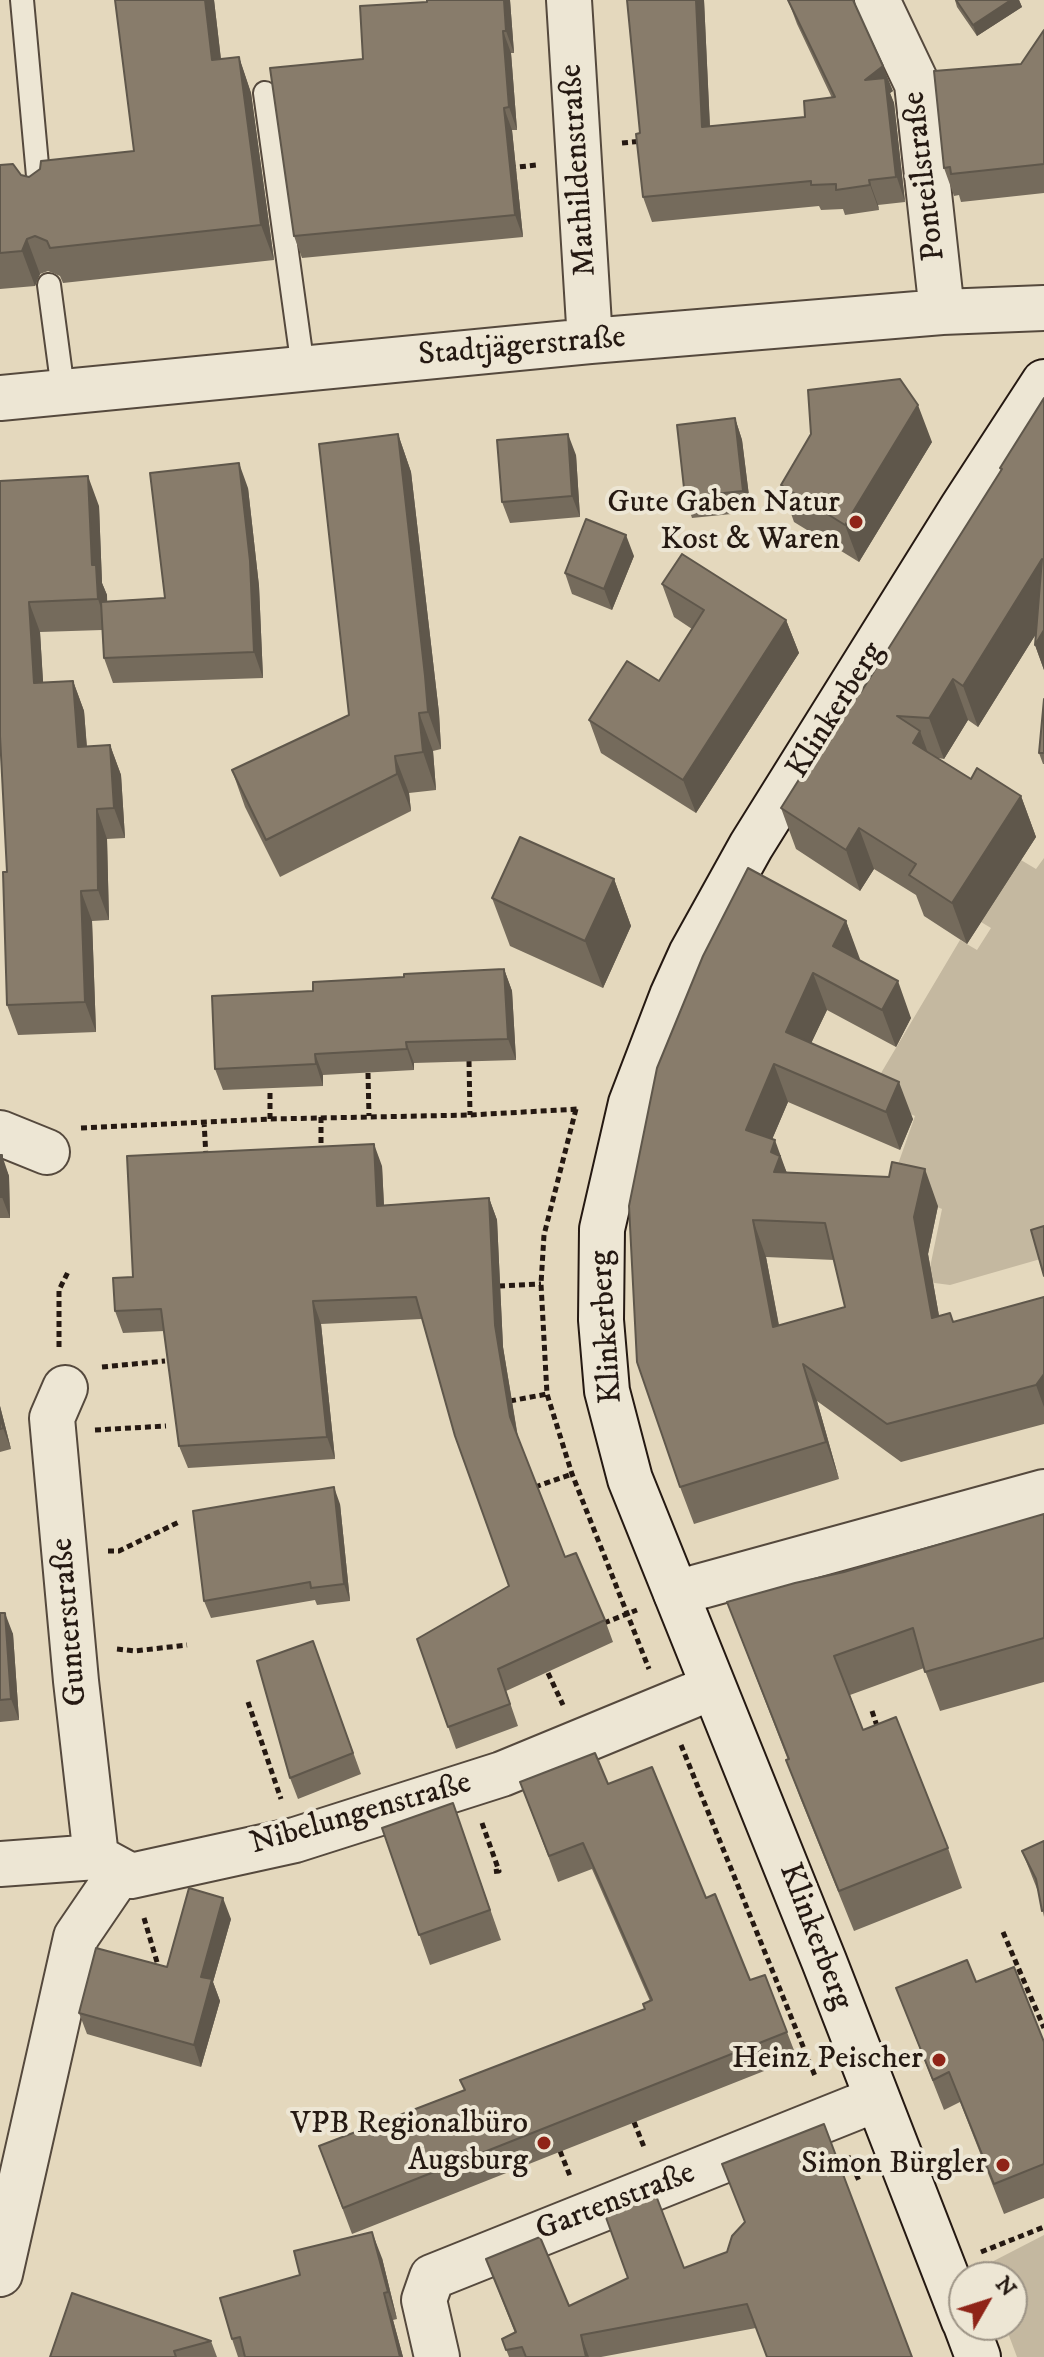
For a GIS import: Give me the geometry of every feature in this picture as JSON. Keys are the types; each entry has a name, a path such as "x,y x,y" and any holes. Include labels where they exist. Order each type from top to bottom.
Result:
{"street":[{"name":"Mathildenstraße","path":"569,0 590,341"},
{"name":"Ponteilstraße","path":"877,0 917,84 942,312"},
{"name":"Stadtjägerstraße","path":"0,398 590,341 942,312 1044,308"},
{"name":"Klinkerberg","path":"948,2280 769,1822 630,1479 607,1391 601,1320 602,1229 631,1103 691,954 738,868 1044,382"},
{"path":"0,1133 47,1152"},
{"name":"Gunterstraße","path":"79,1378 52,1418 74,1652 116,1868"},
{"path":"676,1593 1044,1492"},
{"name":"Nibelungenstraße","path":"0,1864 116,1868 295,1840 502,1774 713,1687"},
{"path":"0,2274 76,1937 116,1868"},
{"name":"Gartenstraße","path":"437,2357 424,2300 432,2277 585,2213 877,2099"}],"lane":[{"path":"22,0 40,198"},
{"path":"265,93 303,368"},
{"path":"49,285 63,390"}],"path":[{"path":"508,168 654,140"},
{"path":"469,1061 470,1115"},
{"path":"368,1073 369,1116"},
{"path":"270,1089 270,1119"},
{"path":"47,1152 64,1129 204,1121 470,1115 631,1103"},
{"path":"321,1117 321,1156"},
{"path":"204,1121 206,1161"},
{"path":"59,1331 59,1290 69,1270"},
{"path":"499,1286 541,1284"},
{"path":"79,1378 165,1361"},
{"path":"510,1401 547,1394"},
{"path":"54,1432 166,1426"},
{"path":"535,1487 572,1474"},
{"path":"64,1553 119,1551 181,1521"},
{"path":"74,1652 102,1646 135,1651 187,1645"},
{"path":"248,1702 295,1840"},
{"path":"872,1711 881,1738"},
{"path":"469,1784 499,1871 491,1872"},
{"path":"116,1868 160,1972"},
{"path":"1003,1932 1044,2028"},
{"path":"943,2267 1044,2227"}],"shaded area":[{"path":"1044,858 1044,1258 950,1285 927,1282 942,1209 890,1187 915,1116 868,1095 960,940 977,950 991,928 981,922 1021,860 1036,869"},
{"path":"1044,2235 1044,2357 1017,2357 1011,2341 1028,2341 1028,2261 994,2261"}],"building":[{"path":"115,0 205,0 212,60 239,57 261,225 50,248 47,241 35,236 27,239 22,251 0,253 0,165 13,164 21,175 29,177 40,169 41,161 134,151"},
{"path":"427,0 504,0 506,31 503,31 509,107 504,108 515,215 294,236 270,68 363,59 360,6"},
{"path":"627,0 696,0 702,127 805,117 804,101 835,97 788,0 853,0 883,66 865,80 885,78 896,177 869,180 870,185 836,190 836,184 811,185 811,181 643,197"},
{"path":"956,0 1011,0 973,25"},
{"path":"1044,30 1044,164 951,174 950,167 944,168 934,71 1021,64"},
{"path":"900,379 918,405 845,525 781,485 811,434 808,390"},
{"path":"1044,398 1044,630 1035,645 1042,559 963,686 953,679 929,718 897,716 920,731 913,743 971,779 977,768 1021,796 952,903 909,875 916,864 859,828 846,850 781,808 856,689 861,692"},
{"path":"735,418 743,491 685,497 677,425"},
{"path":"398,434 428,712 419,713 423,752 395,756 397,774 266,840 232,770 349,715 319,444"},
{"path":"568,434 572,496 502,502 497,440"},
{"path":"239,463 250,561 254,652 104,658 101,602 165,598 150,473"},
{"path":"88,476 92,565 96,565 98,599 29,602 34,683 73,681 78,747 110,745 114,808 97,809 98,890 81,891 85,1002 7,1005 3,872 7,872 0,736 0,481"},
{"path":"586,519 626,535 604,589 565,573"},
{"path":"682,554 786,620 683,780 589,720 627,661 659,681 704,610 662,584"},
{"path":"1044,699 1044,753 1039,753"},
{"path":"520,837 614,879 585,941 492,898"},
{"path":"748,868 846,921 833,946 898,981 882,1010 813,973 786,1032 899,1082 886,1112 774,1064 746,1130 775,1140 771,1152 780,1156 774,1172 889,1177 892,1162 925,1169 914,1217 932,1318 950,1313 953,1322 1044,1297 1044,1374 1036,1385 887,1424 803,1364 826,1442 680,1487 637,1362 629,1206 657,1068 703,956","holes":["753,1220 825,1223 845,1307 773,1327"]},
{"path":"504,969 508,1039 406,1042 407,1049 315,1054 316,1064 215,1069 212,996 313,991 313,982"},
{"path":"374,1144 377,1206 489,1198 495,1325 510,1417 565,1557 576,1553 605,1620 498,1669 510,1704 448,1727 417,1639 509,1586 455,1436 416,1297 313,1301 327,1437 179,1446 161,1309 115,1311 113,1278 133,1277 127,1156"},
{"path":"2,1155 2,1197 0,1197"},
{"path":"1044,1226 1044,1276 1031,1230"},
{"path":"334,1487 344,1584 311,1588 310,1582 204,1601 193,1511"},
{"path":"1044,1514 1044,1638 925,1672 913,1628 834,1656 863,1730 896,1717 948,1848 839,1891 727,1602"},
{"path":"0,1613 5,1613 11,1699 0,1700"},
{"path":"313,1641 353,1753 290,1778 257,1661"},
{"path":"595,1753 608,1784 652,1767 706,1898 715,1894 750,1980 765,1975 787,2032 343,2208 319,2146 465,2090 460,2080 645,2009 643,2004 652,2000 583,1843 549,1856 520,1782"},
{"path":"453,1803 490,1910 419,1935 382,1828"},
{"path":"1044,1841 1042,1911 1036,1879 1022,1851"},
{"path":"189,1888 223,1898 201,1977 212,1979 194,2045 79,2013 96,1948 167,1967"},
{"path":"967,1960 976,1982 1014,1967 1044,2042 1044,2164 994,2184 949,2072 933,2080 896,1988"},
{"path":"824,2124 912,2357 767,2357 747,2304 581,2335 586,2357 526,2357 522,2347 506,2350 502,2339 516,2332 486,2259 540,2237 569,2306 628,2278 604,2212 655,2193 684,2268 727,2252 732,2236 745,2222 722,2164"},
{"path":"372,2232 388,2292 384,2293 400,2357 245,2357 240,2337 232,2339 220,2298 300,2275 294,2251"},
{"path":"72,2293 211,2341 174,2351 176,2357 50,2357"}],"place":[{"name":"Gute Gaben Natur Kost & Waren","path":"856,522"},
{"name":"Heinz Peischer","path":"939,2060"},
{"name":"VPB Regionalbüro Augsburg","path":"544,2143"},
{"name":"Simon Bürgler","path":"1003,2165"}]}
